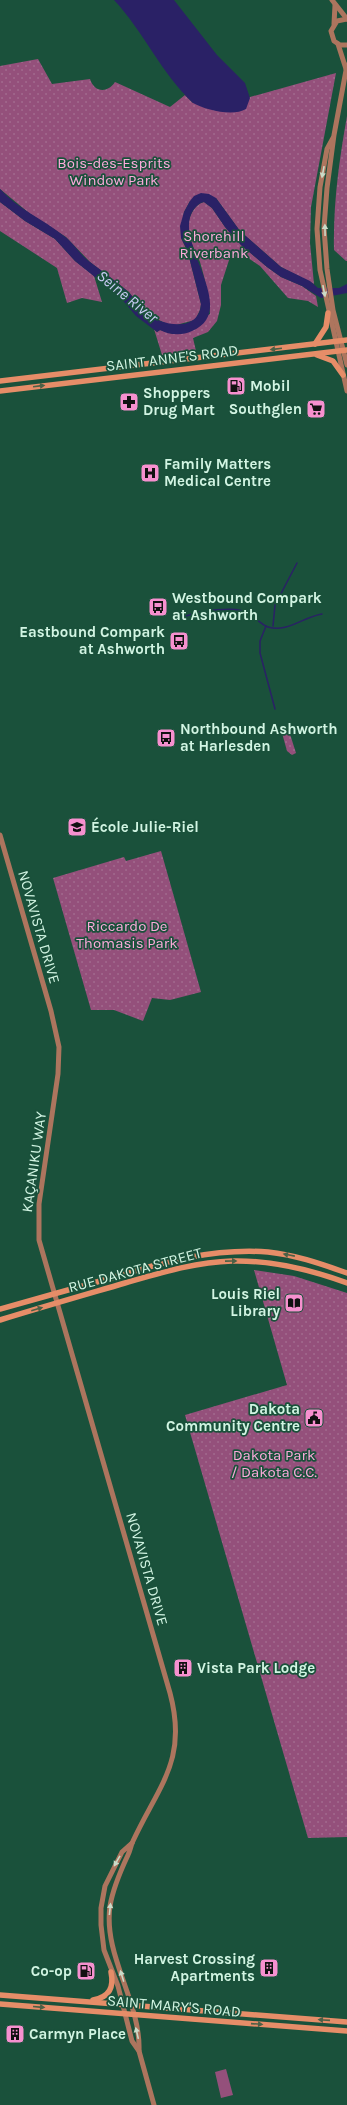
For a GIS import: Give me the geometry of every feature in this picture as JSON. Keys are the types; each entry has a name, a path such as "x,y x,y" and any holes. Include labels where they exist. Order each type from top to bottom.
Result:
{"main road":[{"path":"315,344 326,327 330,312"},
{"name":"SAINT ANNE'S ROAD","path":"0,381 341,341"},
{"name":"SAINT ANNE'S ROAD","path":"0,391 343,350"},
{"path":"312,354 333,361 343,375"},
{"name":"RUE DAKOTA STREET","path":"0,1320 55,1299 168,1261 191,1256 229,1251 282,1254 305,1259 347,1273"},
{"name":"RUE DAKOTA STREET","path":"0,1310 55,1299 179,1268 224,1261 256,1262 291,1266 316,1272 347,1283"},
{"path":"87,2002 99,1999 108,1993 113,1982 111,1972"},
{"name":"SAINT MARY'S ROAD","path":"0,1995 347,2022"},
{"name":"SAINT MARY'S ROAD","path":"0,2004 347,2031"},
{"path":"218,2021 219,2012"},
{"path":"292,2027 301,2018"}],"street":[{"path":"333,3 338,6 347,19 340,20 334,24"},
{"path":"333,3 334,24 331,34 334,42 347,45"},
{"path":"330,312 324,228 327,188 334,135 346,68 338,44"},
{"path":"334,135 327,149 320,187 317,229 320,270 330,312 341,341 347,365"},
{"path":"343,350 343,375 347,391"},
{"name":"NOVAVISTA DRIVE","path":"0,835 55,1027"},
{"name":"KAÇANIKU WAY","path":"55,1027 58,1047 58,1068 38,1211 39,1240 55,1299"},
{"name":"NOVAVISTA DRIVE","path":"55,1299 98,1442 174,1709 176,1735 171,1766 160,1793 132,1842 112,1896 109,1925 134,2014 139,2040 139,2051"},
{"name":"NOVAVISTA DRIVE","path":"132,1842 122,1852 105,1886 100,1916 104,1950 123,2004 132,2041 139,2051"},
{"path":"139,2051 154,2105"}],"green space":[{"name":"Bois-des-Esprits Window Park","path":"38,59 52,84 90,79 94,87 105,90 112,86 115,82 170,107 185,95 193,103 250,97 336,73 311,207 310,243 314,284 281,267 240,231 216,198 190,201 184,212 181,238 188,253 201,304 200,310 195,320 176,325 167,324 145,313 129,292 90,262 66,237 29,213 0,189 0,66"},
{"path":"347,116 346,261 334,250 334,216 341,149"},
{"path":"0,202 25,221 55,239 75,261 94,276 102,302 82,298 67,303 57,268 0,231"},
{"name":"Shorehill Riverbank","path":"204,202 212,208 225,227 241,245 267,267 281,277 302,286 316,296 318,307 308,301 288,298 260,266 245,256 230,257 221,285 221,305 217,321 208,332 193,338 196,351 162,355 154,329 157,332 160,330 173,334 210,314 204,275 188,230 189,221 194,209"},
{"path":"289,731 296,753 292,755 287,751 282,733"},
{"name":"Riccardo De Thomasis Park","path":"161,851 201,992 170,1000 152,998 143,1021 114,1010 91,1010 53,878 124,857 126,861"},
{"name":"Dakota Park / Dakota C.C.","path":"254,1270 294,1276 347,1293 347,1837 308,1838 185,1415 287,1385"},
{"path":"226,2069 233,2095 221,2098 215,2072"}],"water":[{"path":"114,0 174,0 217,55 245,83 250,98 246,109 234,112 220,112 193,103 171,79 125,12"},
{"name":"Seine River","path":"0,189 23,208 68,239 86,259 130,294 145,313 152,318 170,324 187,323 194,319 199,313 201,304 187,249 181,238 180,226 184,212 190,201 194,196 201,193 209,194 216,198 240,231 281,267 310,281 318,288 339,288 347,284 347,293 321,298 302,286 281,277 241,245 225,227 212,208 204,202 199,204 194,209 189,222 191,238 208,291 210,307 205,321 192,331 184,334 171,334 160,330 157,332 136,316 120,297 75,261 55,239 25,221 0,202"}],"waterway":[{"path":"273,626 275,605 297,563"},
{"path":"213,610 234,609 243,611 266,626 275,628 282,628 322,614"},
{"path":"173,620 199,612"},
{"path":"266,626 260,641 260,653 275,709"}],"place":[{"name":"Mobil","path":"236,386"},
{"name":"Shoppers Drug Mart","path":"129,402"},
{"name":"Southglen","path":"316,409"},
{"name":"Family Matters Medical Centre","path":"150,473"},
{"name":"Westbound Compark at Ashworth","path":"158,607"},
{"name":"Eastbound Compark at Ashworth","path":"179,641"},
{"name":"Northbound Ashworth at Harlesden","path":"166,738"},
{"name":"École Julie-Riel","path":"77,827"},
{"name":"Louis Riel Library","path":"294,1303"},
{"name":"Dakota Community Centre","path":"314,1418"},
{"name":"Vista Park Lodge","path":"183,1668"},
{"name":"Harvest Crossing Apartments","path":"269,1968"},
{"name":"Co-op","path":"86,1971"},
{"name":"Carmyn Place","path":"15,2034"}]}
